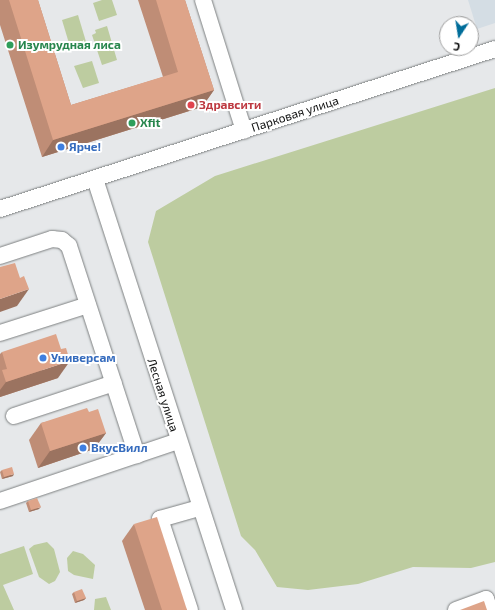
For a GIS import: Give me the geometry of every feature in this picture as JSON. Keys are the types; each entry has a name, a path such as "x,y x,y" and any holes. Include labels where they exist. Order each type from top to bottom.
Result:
{"street":[{"path":"203,0 244,131"},
{"name":"Парковая улица","path":"1,205 95,179 495,49"},
{"name":"Лесная улица","path":"95,179 199,508 234,610"},
{"path":"0,256 52,239 62,240 69,246 137,454"},
{"path":"0,333 88,305"},
{"path":"14,416 114,383"},
{"path":"0,501 178,441"},
{"path":"190,610 160,519 199,508"},
{"path":"456,610 486,599 490,610"}],"shaded area":[{"path":"468,0 495,0 495,23 479,28 479,16 473,16"}],"green space":[{"path":"102,0 112,0 117,15 99,21 93,3"},
{"path":"78,15 87,45 71,50 62,20"},
{"path":"107,26 117,60 102,65 92,35 96,33 95,30"},
{"path":"92,61 99,83 83,88 74,66"},
{"path":"495,88 495,562 471,568 413,567 358,584 308,590 277,587 255,550 241,536 148,242 156,211 215,176"},
{"path":"47,542 54,549 60,572 55,581 49,584 39,577 29,549 34,545"},
{"path":"24,546 33,574 3,585 14,610 0,610 0,554"},
{"path":"73,551 83,554 95,565 93,579 74,575 68,571 67,558"},
{"path":"106,597 111,610 94,610 95,599"}],"building":[{"path":"9,0 38,0 71,105 178,72 156,0 185,0 214,90 53,140"},
{"path":"15,263 20,278 24,276 29,289 0,299 0,267"},
{"path":"56,334 61,349 66,348 70,361 6,382 2,370 7,369 2,352"},
{"path":"87,408 89,412 98,409 106,433 50,451 41,423"},
{"path":"12,467 14,474 4,477 2,470"},
{"path":"37,498 41,507 31,510 28,501"},
{"path":"157,517 187,610 162,610 134,524"},
{"path":"82,589 86,598 77,601 74,592"},
{"path":"484,601 487,610 460,610"}],"place":[{"name":"Изумрудная лиса","path":"10,45"},
{"name":"Здравсити","path":"191,105"},
{"name":"Xfit","path":"132,123"},
{"name":"Ярче!","path":"61,147"},
{"name":"Универсам","path":"43,358"},
{"name":"ВкусВилл","path":"83,448"}]}
